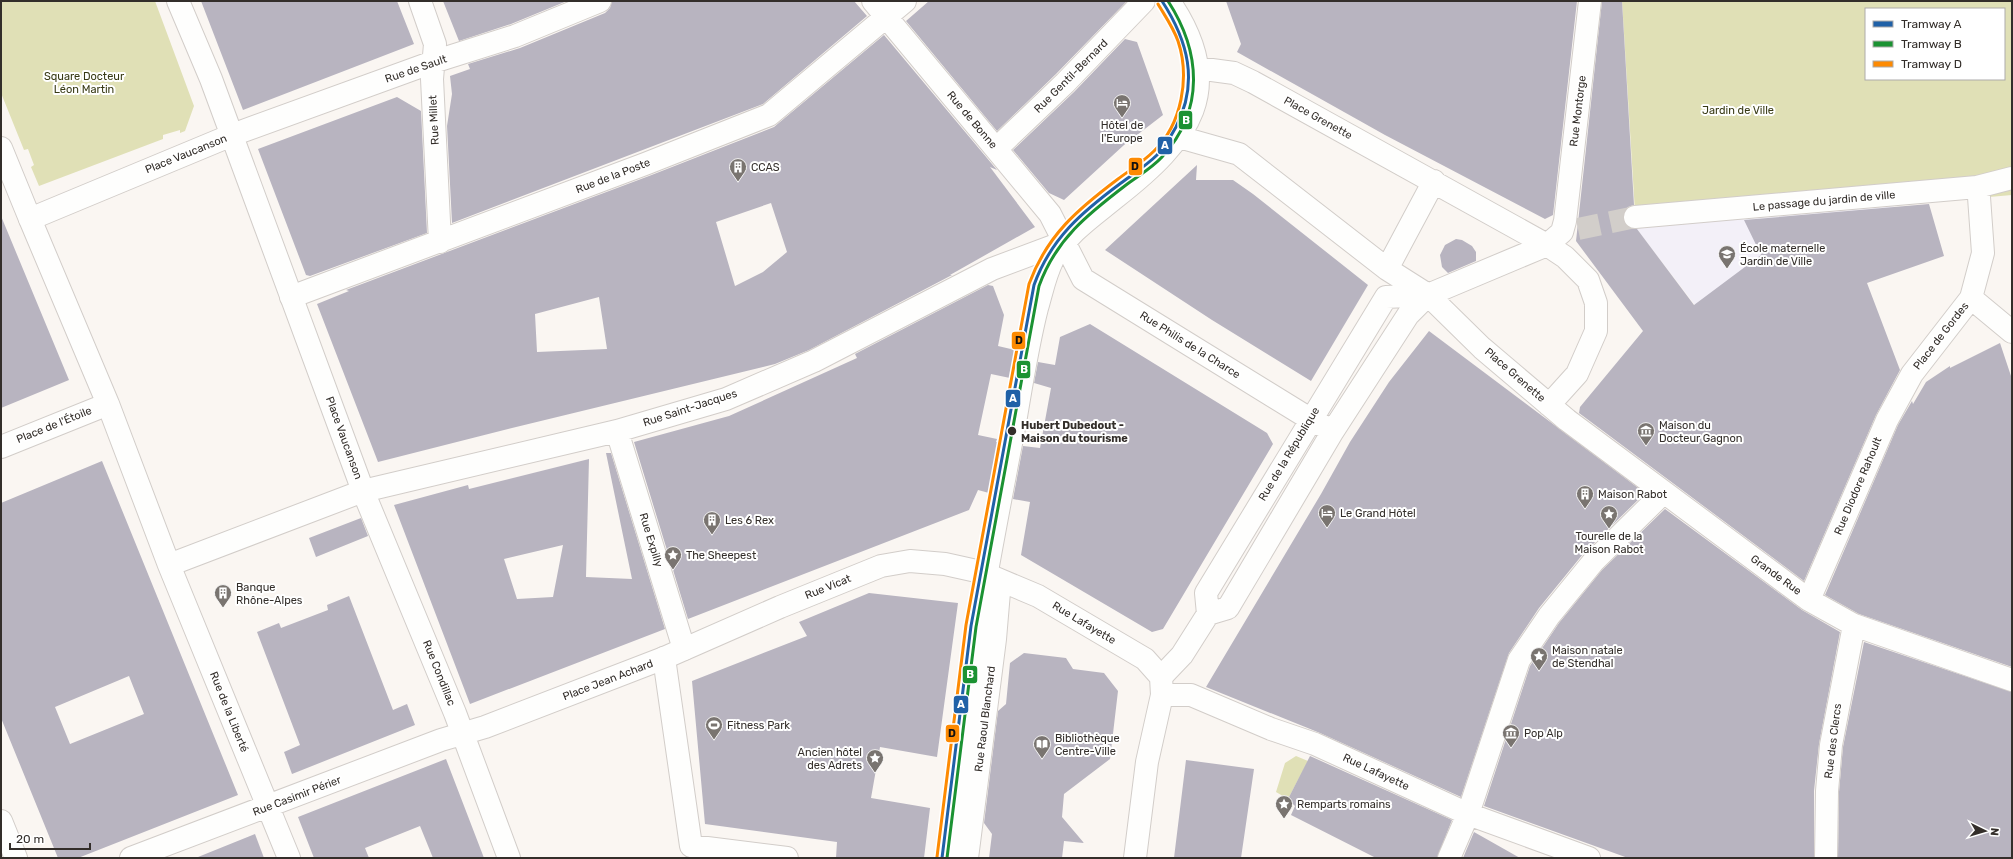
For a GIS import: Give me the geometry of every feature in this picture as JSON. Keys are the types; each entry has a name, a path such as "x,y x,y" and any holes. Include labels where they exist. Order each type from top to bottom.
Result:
{"street":[{"path":"178,1 232,136"},
{"name":"Rue Millet","path":"420,1 435,44 432,79 440,242"},
{"name":"Rue de Sault","path":"232,136 434,62 515,36 600,1"},
{"name":"Rue de la Poste","path":"291,297 440,242 769,115 880,9 904,1"},
{"name":"Rue Gentil-Bernard","path":"996,149 1065,83 1144,1"},
{"path":"1169,1 1183,22 1194,51 1197,68 1196,96 1185,128"},
{"name":"Rue Montorge","path":"1547,246 1562,232 1565,221 1590,1"},
{"name":"Rue de Bonne","path":"880,9 1050,214 1064,242"},
{"name":"Place Grenette","path":"1197,68 1234,73 1253,82 1434,181 1564,257 1588,280 1596,303 1596,331 1577,374 1549,405"},
{"name":"Place Grenette","path":"1185,128 1239,154 1387,269 1428,295 1482,348 1567,420"},
{"name":"Rue Raoul Blanchard","path":"967,858 995,639 993,577 1032,330 1045,276 1064,242 1080,226 1139,179 1171,149 1185,128"},
{"name":"Place Vaucanson","path":"30,219 232,136 363,491 169,565"},
{"path":"1,148 108,404 169,565"},
{"name":"Le passage du jardin de ville","path":"1635,217 1977,187 2012,178"},
{"path":"1387,269 1434,181"},
{"name":"Place de Gordes","path":"1912,374 1971,298 1983,253 1979,197"},
{"name":"Rue Philis de la Charce","path":"1064,242 1083,279 1310,419 1333,431"},
{"name":"Rue Saint-Jacques","path":"363,491 617,431 726,399 814,361 992,269 1064,242"},
{"path":"1135,858 1147,762 1161,686 1208,614 1228,608 1333,431 1408,315 1428,295 1547,246"},
{"name":"Rue de la République","path":"1208,614 1206,593 1310,419 1386,297 1428,295"},
{"name":"Place de Gordes","path":"1971,298 2012,332"},
{"name":"Rue Diodore Rahoult","path":"1809,600 1887,420 1912,374"},
{"name":"Place de l'Étoile","path":"1,447 108,404"},
{"name":"Grande Rue","path":"1567,420 1663,493 1809,600 1854,625 2012,680"},
{"name":"Rue Expilly","path":"617,431 684,650"},
{"name":"Rue Condillac","path":"363,491 463,734 509,858"},
{"path":"1449,858 1468,814 1520,660 1549,616 1593,562 1663,493"},
{"name":"Rue Vicat","path":"664,658 780,607 881,566 910,561 945,564 993,577"},
{"name":"Rue de la Liberté","path":"169,565 289,858"},
{"name":"Rue Raoul Blanchard","path":"948,858 978,618 993,577"},
{"name":"Rue Lafayette","path":"993,577 1038,596 1145,659 1161,686 1191,695 1271,729 1315,744 1468,814 1589,858"},
{"name":"Rue des Clercs","path":"1826,858 1827,791 1831,745 1854,625"},
{"name":"Place Jean Achard","path":"463,734 664,658 691,846 787,858"},
{"name":"Rue Casimir Périer","path":"131,858 441,740 463,734"},
{"path":"1,821 16,858"}],"shaded area":[{"name":"École maternelle Jardin de Ville","path":"1893,205 1897,218 1708,322 1636,228"}],"green space":[{"name":"Square Docteur Léon Martin","path":"1,1 155,1 194,106 185,131 180,133 180,130 163,135 163,139 39,186 31,167 34,165 28,149 24,150 1,93"},
{"name":"Jardin de Ville","path":"1622,1 2012,1 2012,195 1636,228"},
{"path":"1296,756 1308,761 1288,799 1276,792 1285,763"}],"building":[{"path":"201,1 397,1 414,44 243,110"},
{"path":"443,1 567,1 511,24 459,41"},
{"path":"612,1 854,1 867,16 763,104 452,223 447,126 452,94 450,76 470,69 468,64 520,48 605,13 610,8"},
{"path":"929,1 1127,1 1056,74 997,131 906,21"},
{"path":"1226,1 1577,1 1553,215 1545,219 1385,135 1237,52 1241,44"},
{"path":"1602,1 1622,1 1634,205 1628,207 1624,211 1623,218 1625,224 1629,228 1637,229 1694,305 1761,255 1744,220 1929,204 1944,256 1867,283 1900,370 1876,415 1804,581 1579,413 1580,407 1643,331 1576,241"},
{"path":"884,35 997,170 990,167 1035,227 950,275 952,275 809,350 775,364 378,462 317,304 349,291 346,290 649,176 774,127","holes":["771,203 787,252 763,272 735,286 716,222","599,297 607,349 537,352 535,314"]},
{"path":"1125,39 1137,42 1163,115 1124,145 1064,200 1049,193 1013,150 1074,92"},
{"path":"397,97 421,111 427,233 310,276 306,275 258,149"},
{"path":"1197,165 1196,180 1233,180 1253,194 1368,285 1311,381 1212,320 1105,250"},
{"path":"1,216 69,380 1,408"},
{"path":"1456,239 1462,240 1472,246 1476,252 1476,261 1448,273 1442,267 1440,255 1445,245"},
{"path":"988,285 993,286 1004,315 998,346 1015,350 1010,378 991,374 978,435 997,439 996,442 999,442 989,493 978,490 969,510 688,619 634,442 729,416 857,358 855,354"},
{"path":"1090,324 1267,433 1273,444 1163,629 1152,632 1021,555 1030,502 1013,499 1023,446 1040,448 1051,388 1034,383 1038,362 1055,365 1060,337"},
{"path":"1429,331 1645,493 1583,554 1539,608 1509,653 1461,797 1320,733 1206,687 1321,494 1350,442 1389,382"},
{"path":"2000,343 2012,379 2012,667 1859,614 1825,595 1898,425 1912,401 1913,404 1926,382 1950,366 1950,368"},
{"path":"606,453 611,453 665,629 470,704 394,505 468,485 469,489 589,459 586,577 632,579","holes":["563,545 553,597 517,599 504,559"]},
{"path":"102,461 238,795 78,858 58,858 1,718 1,503","holes":["129,676 144,714 70,744 55,707"]},
{"path":"1665,509 1802,610 1840,632 1819,744 1814,791 1814,858 1628,858 1484,806 1530,666 1559,623 1602,570"},
{"path":"361,518 368,536 316,557 309,538"},
{"path":"869,593 958,603 937,757 880,747 871,798 930,808 924,858 836,858 837,842 705,824 692,681 807,636 799,622"},
{"path":"349,596 393,710 407,704 415,725 292,774 284,752 300,745 257,632 279,623 281,628 328,610 327,605"},
{"path":"1864,642 2012,692 2012,858 1838,858 1839,792 1843,747"},
{"path":"1024,653 1066,658 1073,669 1104,673 1118,691 1110,759 1064,794 1062,817 1084,843 1064,841 1062,858 989,858 992,834 984,823 998,711 1006,704 1010,663"},
{"path":"1310,756 1452,820 1437,858 1376,858 1291,815 1295,806 1288,799"},
{"path":"446,759 484,858 433,858 420,826 365,848 369,858 314,858 298,817"},
{"path":"1186,760 1254,769 1241,858 1174,858"},
{"path":"1474,832 1520,858 1463,858"},
{"path":"255,834 264,858 198,858 198,857"}],"tunnel":[{"path":"1578,229 1635,217"}],"tram line":[{"name":"A","path":"942,858 971,626 1034,285 1049,253 1069,227 1093,205 1153,159 1160,152 1176,127 1183,110 1189,78 1184,47 1171,16 1162,1"},
{"name":"B","path":"947,858 976,627 1039,286 1054,254 1064,241 1086,217 1158,161 1176,139 1186,120 1194,80 1192,60 1187,40 1179,20 1168,1"},
{"name":"D","path":"937,857 966,625 1029,284 1045,251 1065,224 1103,190 1150,155 1164,140 1177,114 1183,85 1182,55 1178,41 1171,26 1158,4"}],"place":[{"name":"Hôtel de l'Europe","path":"1122,118"},
{"name":"CCAS","path":"738,182"},
{"name":"École maternelle Jardin de Ville","path":"1727,269"},
{"name":"Hubert Dubedout - Maison du tourisme","path":"1012,431"},
{"name":"Maison du Docteur Gagnon","path":"1646,446"},
{"name":"Maison Rabot","path":"1585,509"},
{"name":"Le Grand Hôtel","path":"1327,528"},
{"name":"Tourelle de la Maison Rabot","path":"1609,529"},
{"name":"Les 6 Rex","path":"712,535"},
{"name":"The Sheepest","path":"673,570"},
{"name":"Banque Rhône-Alpes","path":"223,608"},
{"name":"Maison natale de Stendhal","path":"1539,671"},
{"name":"Fitness Park","path":"714,740"},
{"name":"Pop Alp","path":"1511,748"},
{"name":"Bibliothèque Centre-Ville","path":"1042,759"},
{"name":"Ancien hôtel des Adrets","path":"875,773"},
{"name":"Remparts romains","path":"1284,819"}]}
